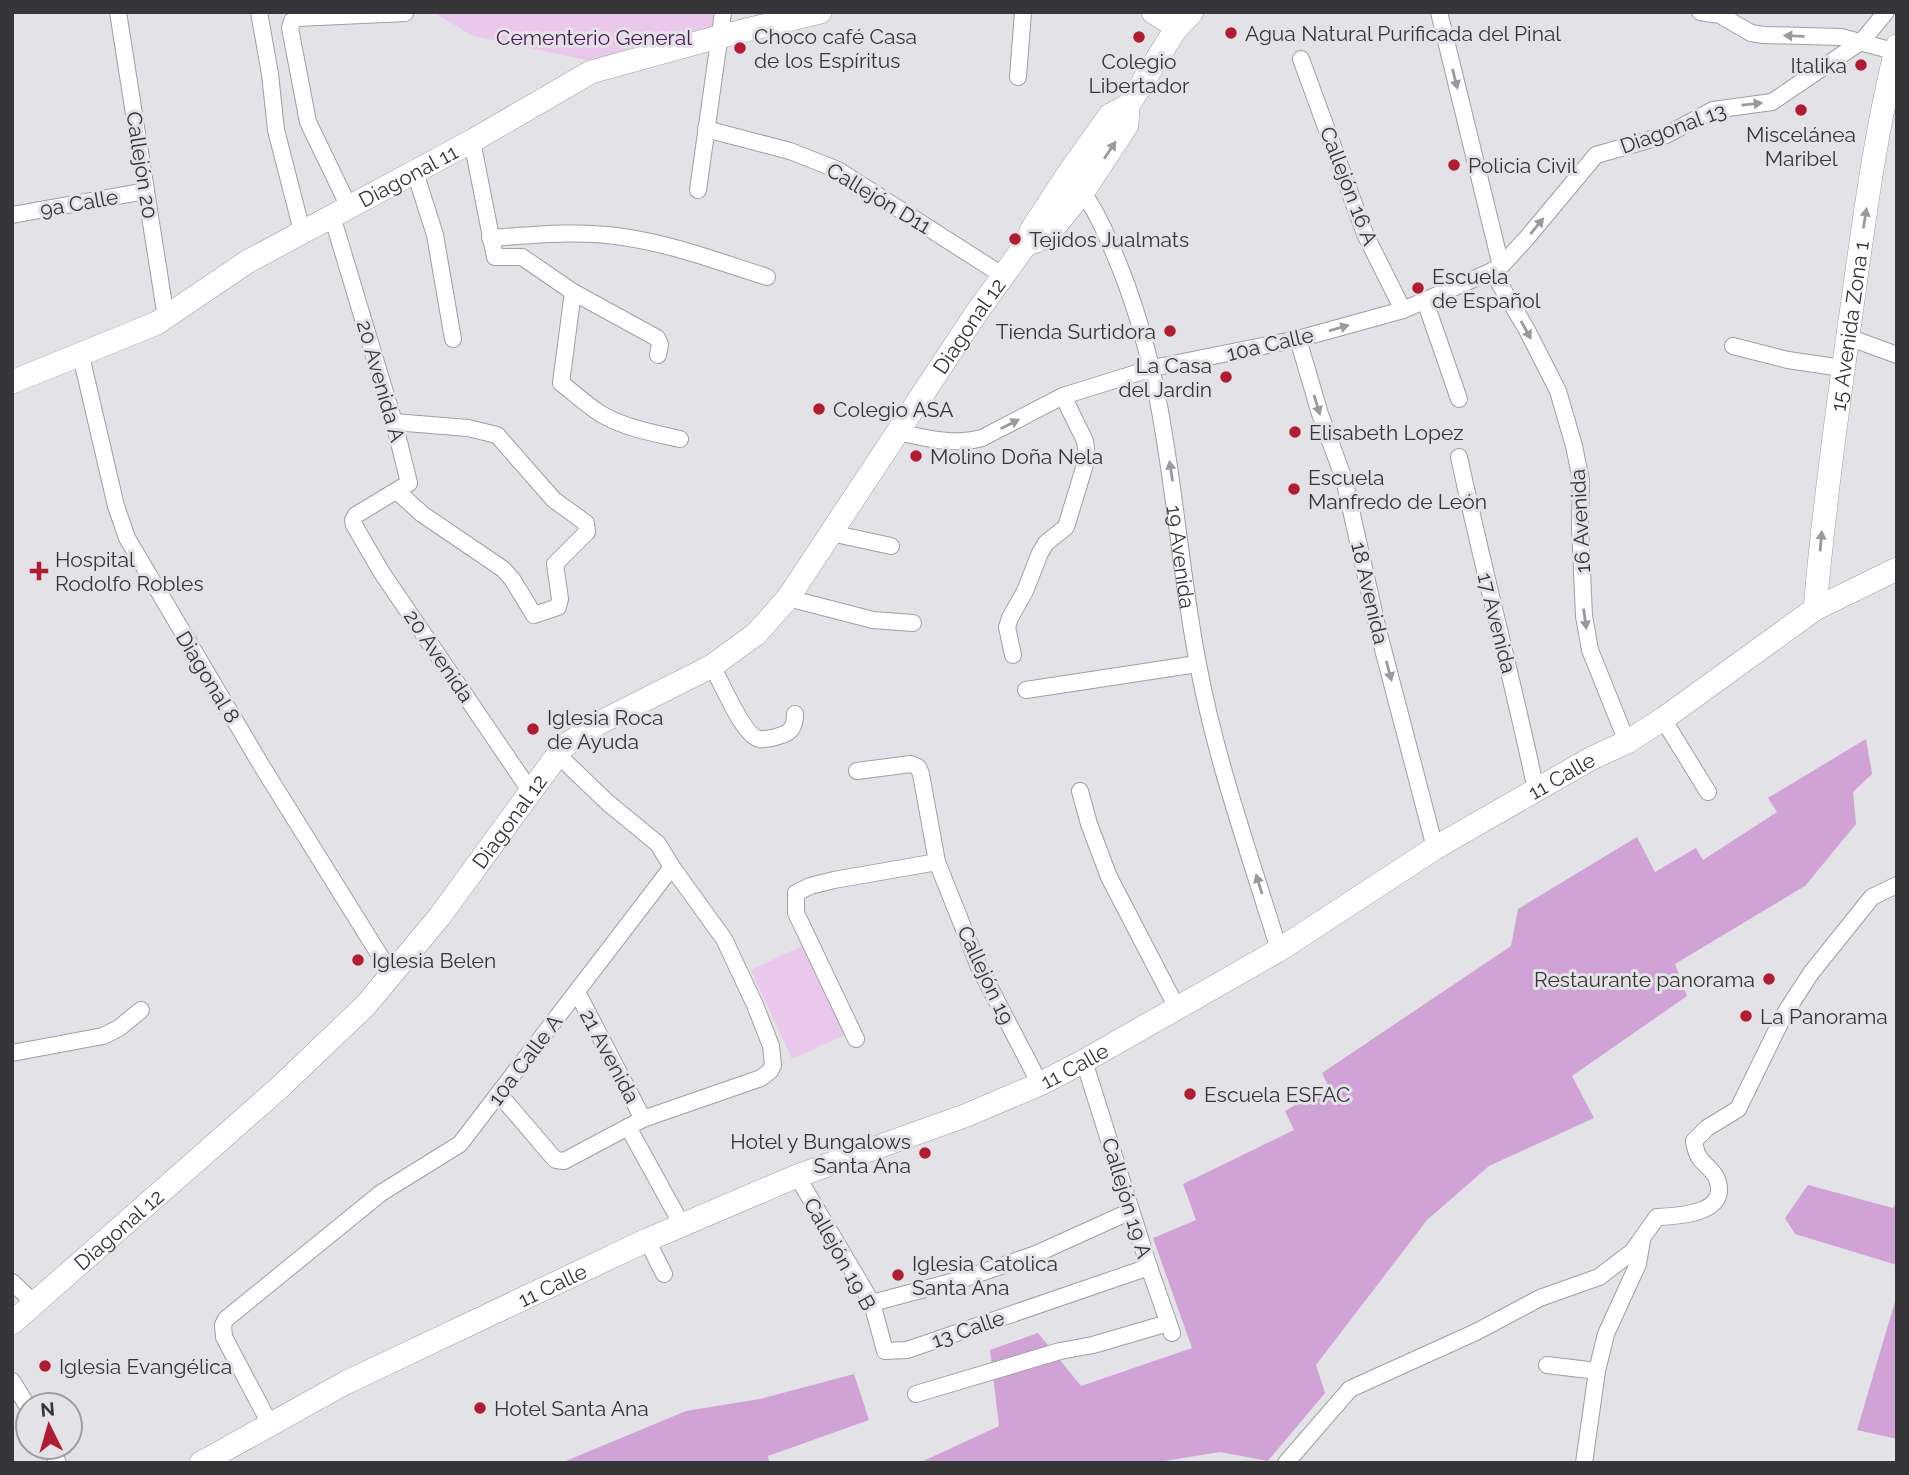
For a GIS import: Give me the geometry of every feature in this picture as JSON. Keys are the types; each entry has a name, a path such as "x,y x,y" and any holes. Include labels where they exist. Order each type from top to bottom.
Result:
{"street":[{"name":"Callejón 20","path":"118,12 166,318"},
{"path":"259,12 276,130 302,232"},
{"path":"698,190 723,12"},
{"name":"Diagonal 11","path":"12,382 81,356 166,318 247,262 472,141 591,72 820,12"},
{"path":"1018,77 1023,12"},
{"name":"Diagonal 12","path":"12,1323 279,1088 366,1005 447,907 557,754 573,739 712,666 755,634 788,598 1002,275 1026,244 1032,229 1076,183 1110,115 1128,106 1167,19 1192,12"},
{"name":"16 Avenida","path":"1439,12 1496,269 1558,391 1571,435 1581,480 1584,616 1590,650 1627,742"},
{"path":"1700,12 1721,14 1751,33 1841,37 1896,50"},
{"name":"Diagonal 13","path":"1596,155 1666,135 1713,110 1772,102 1862,41 1886,12"},
{"name":"20 Avenida A","path":"398,492 409,483 341,212 308,122 290,28 292,21 298,18 405,13"},
{"name":"15 Avenida Zona 1","path":"1815,609 1842,368 1878,136 1896,50"},
{"name":"Callejón 16 A","path":"1301,59 1365,234 1403,310"},
{"name":"Callejón D11","path":"706,129 790,151 838,170 1002,275"},
{"path":"472,141 495,257 522,257 573,292 657,338 660,344 658,355"},
{"name":"10a Calle","path":"898,432 952,443 967,442 982,438 1063,396 1153,368 1298,339 1403,310 1496,269 1526,239 1596,155"},
{"path":"415,172 435,235 453,339"},
{"name":"19 Avenida","path":"1076,183 1108,237 1153,368 1172,477 1198,664 1221,766 1279,950"},
{"name":"9a Calle","path":"12,215 146,191"},
{"path":"490,238 575,234 620,236 767,276"},
{"path":"573,292 561,383 612,420 680,439"},
{"path":"1425,301 1459,399"},
{"path":"1848,337 1897,355"},
{"name":"18 Avenida","path":"1298,339 1320,414 1345,479 1378,629 1435,848"},
{"path":"1733,346 1788,360 1842,368"},
{"name":"Diagonal 8","path":"81,356 116,506 127,538 262,768 392,975"},
{"path":"1013,654 1007,627 1040,553 1046,543 1066,527 1087,458 1085,441 1063,396"},
{"path":"394,422 468,428 497,435 554,500 586,523 587,531 555,564 560,599 558,607 534,615 503,569 422,514 398,492"},
{"name":"17 Avenida","path":"1459,457 1536,790"},
{"name":"20 Avenida","path":"398,492 354,518 354,524 382,573 531,792"},
{"path":"831,533 891,546"},
{"name":"11 Calle","path":"201,1463 231,1455 270,1424 345,1383 647,1240 797,1176 967,1115 1040,1084 1084,1061 1279,950 1435,848 1592,758 1627,742 1815,609 1897,569"},
{"path":"788,598 873,620 913,623"},
{"path":"1026,690 1198,664"},
{"path":"712,666 744,726 753,737 760,740 790,732 794,726 795,714"},
{"path":"1663,719 1708,792"},
{"path":"499,1094 560,1162 643,1119 761,1077 770,1071 773,1065 771,1046 724,939 658,844 607,802 557,754"},
{"name":"Callejón 19","path":"857,771 911,764 918,768 937,862 979,967 1040,1084"},
{"path":"1080,791 1109,877 1177,1008"},
{"path":"856,1039 796,913 796,893 834,880 937,862"},
{"name":"10a Calle A","path":"270,1424 224,1337 223,1325 230,1314 381,1193 456,1149 672,867"},
{"path":"1286,1463 1350,1389 1476,1332 1540,1298 1598,1277 1632,1252 1657,1217 1690,1216 1711,1206 1719,1191 1717,1177 1698,1155 1694,1141 1707,1128 1738,1109 1785,1013 1811,972 1872,897 1897,885"},
{"name":"21 Avenida","path":"577,992 643,1119"},
{"path":"12,1053 103,1037 141,1010"},
{"name":"Callejón 19 A","path":"916,1394 1073,1348 1170,1328 1084,1061"},
{"name":"21 Avenida","path":"628,1127 682,1225"},
{"name":"Callejón 19 B","path":"797,1176 872,1303 885,1351 907,1350"},
{"path":"872,1303 967,1279 1036,1254 1131,1211"},
{"path":"1584,1463 1597,1371 1606,1335 1638,1265 1642,1235"},
{"path":"647,1240 664,1274"},
{"name":"13 Calle","path":"907,1350 1149,1267"},
{"path":"12,1282 34,1303"},
{"path":"1547,1365 1597,1371"}],"green space":[{"name":"Cementerio General","path":"433,12 721,12 719,29 601,63 473,36"},
{"path":"804,945 845,1035 792,1059 751,970"}],"shaded area":[{"path":"1866,739 1872,774 1853,792 1856,824 1805,886 1675,964 1687,996 1572,1076 1594,1118 1489,1166 1427,1220 1316,1365 1325,1393 1268,1461 1220,1452 1152,1463 919,1463 999,1426 990,1350 1038,1333 1081,1386 1192,1348 1153,1238 1196,1220 1183,1184 1294,1130 1285,1111 1328,1086 1322,1073 1511,946 1518,909 1637,837 1655,872 1696,848 1703,860 1777,812 1768,798"},
{"path":"1808,1185 1893,1208 1897,1201 1897,1265 1795,1234 1785,1218"},
{"path":"1897,1295 1897,1439 1857,1430"},
{"path":"854,1374 869,1420 768,1456 769,1463 561,1463 686,1411 760,1399"}],"place":[{"name":"Agua Natural Purificada del Pinal","path":"1231,33"},
{"name":"Colegio Libertador","path":"1139,37"},
{"name":"Choco café Casa de los Espíritus","path":"740,48"},
{"name":"Italika","path":"1861,65"},
{"name":"Miscelánea Maribel","path":"1801,110"},
{"name":"Policia Civil","path":"1454,165"},
{"name":"Tejidos Jualmats","path":"1015,239"},
{"name":"Escuela de Español","path":"1418,288"},
{"name":"Tienda Surtidora","path":"1170,331"},
{"name":"La Casa del Jardin","path":"1226,377"},
{"name":"Colegio ASA","path":"819,409"},
{"name":"Elisabeth Lopez","path":"1295,432"},
{"name":"Molino Doña Nela","path":"916,456"},
{"name":"Escuela Manfredo de León","path":"1294,489"},
{"name":"Hospital Rodolfo Robles","path":"39,571"},
{"name":"Iglesia Roca de Ayuda","path":"533,729"},
{"name":"Iglesia Belen","path":"358,960"},
{"name":"Restaurante panorama","path":"1769,979"},
{"name":"La Panorama","path":"1746,1016"},
{"name":"Escuela ESFAC","path":"1190,1094"},
{"name":"Hotel y Bungalows Santa Ana","path":"925,1153"},
{"name":"Iglesia Catolica Santa Ana","path":"898,1275"},
{"name":"Iglesia Evangélica","path":"45,1366"},
{"name":"Hotel Santa Ana","path":"480,1408"}]}
